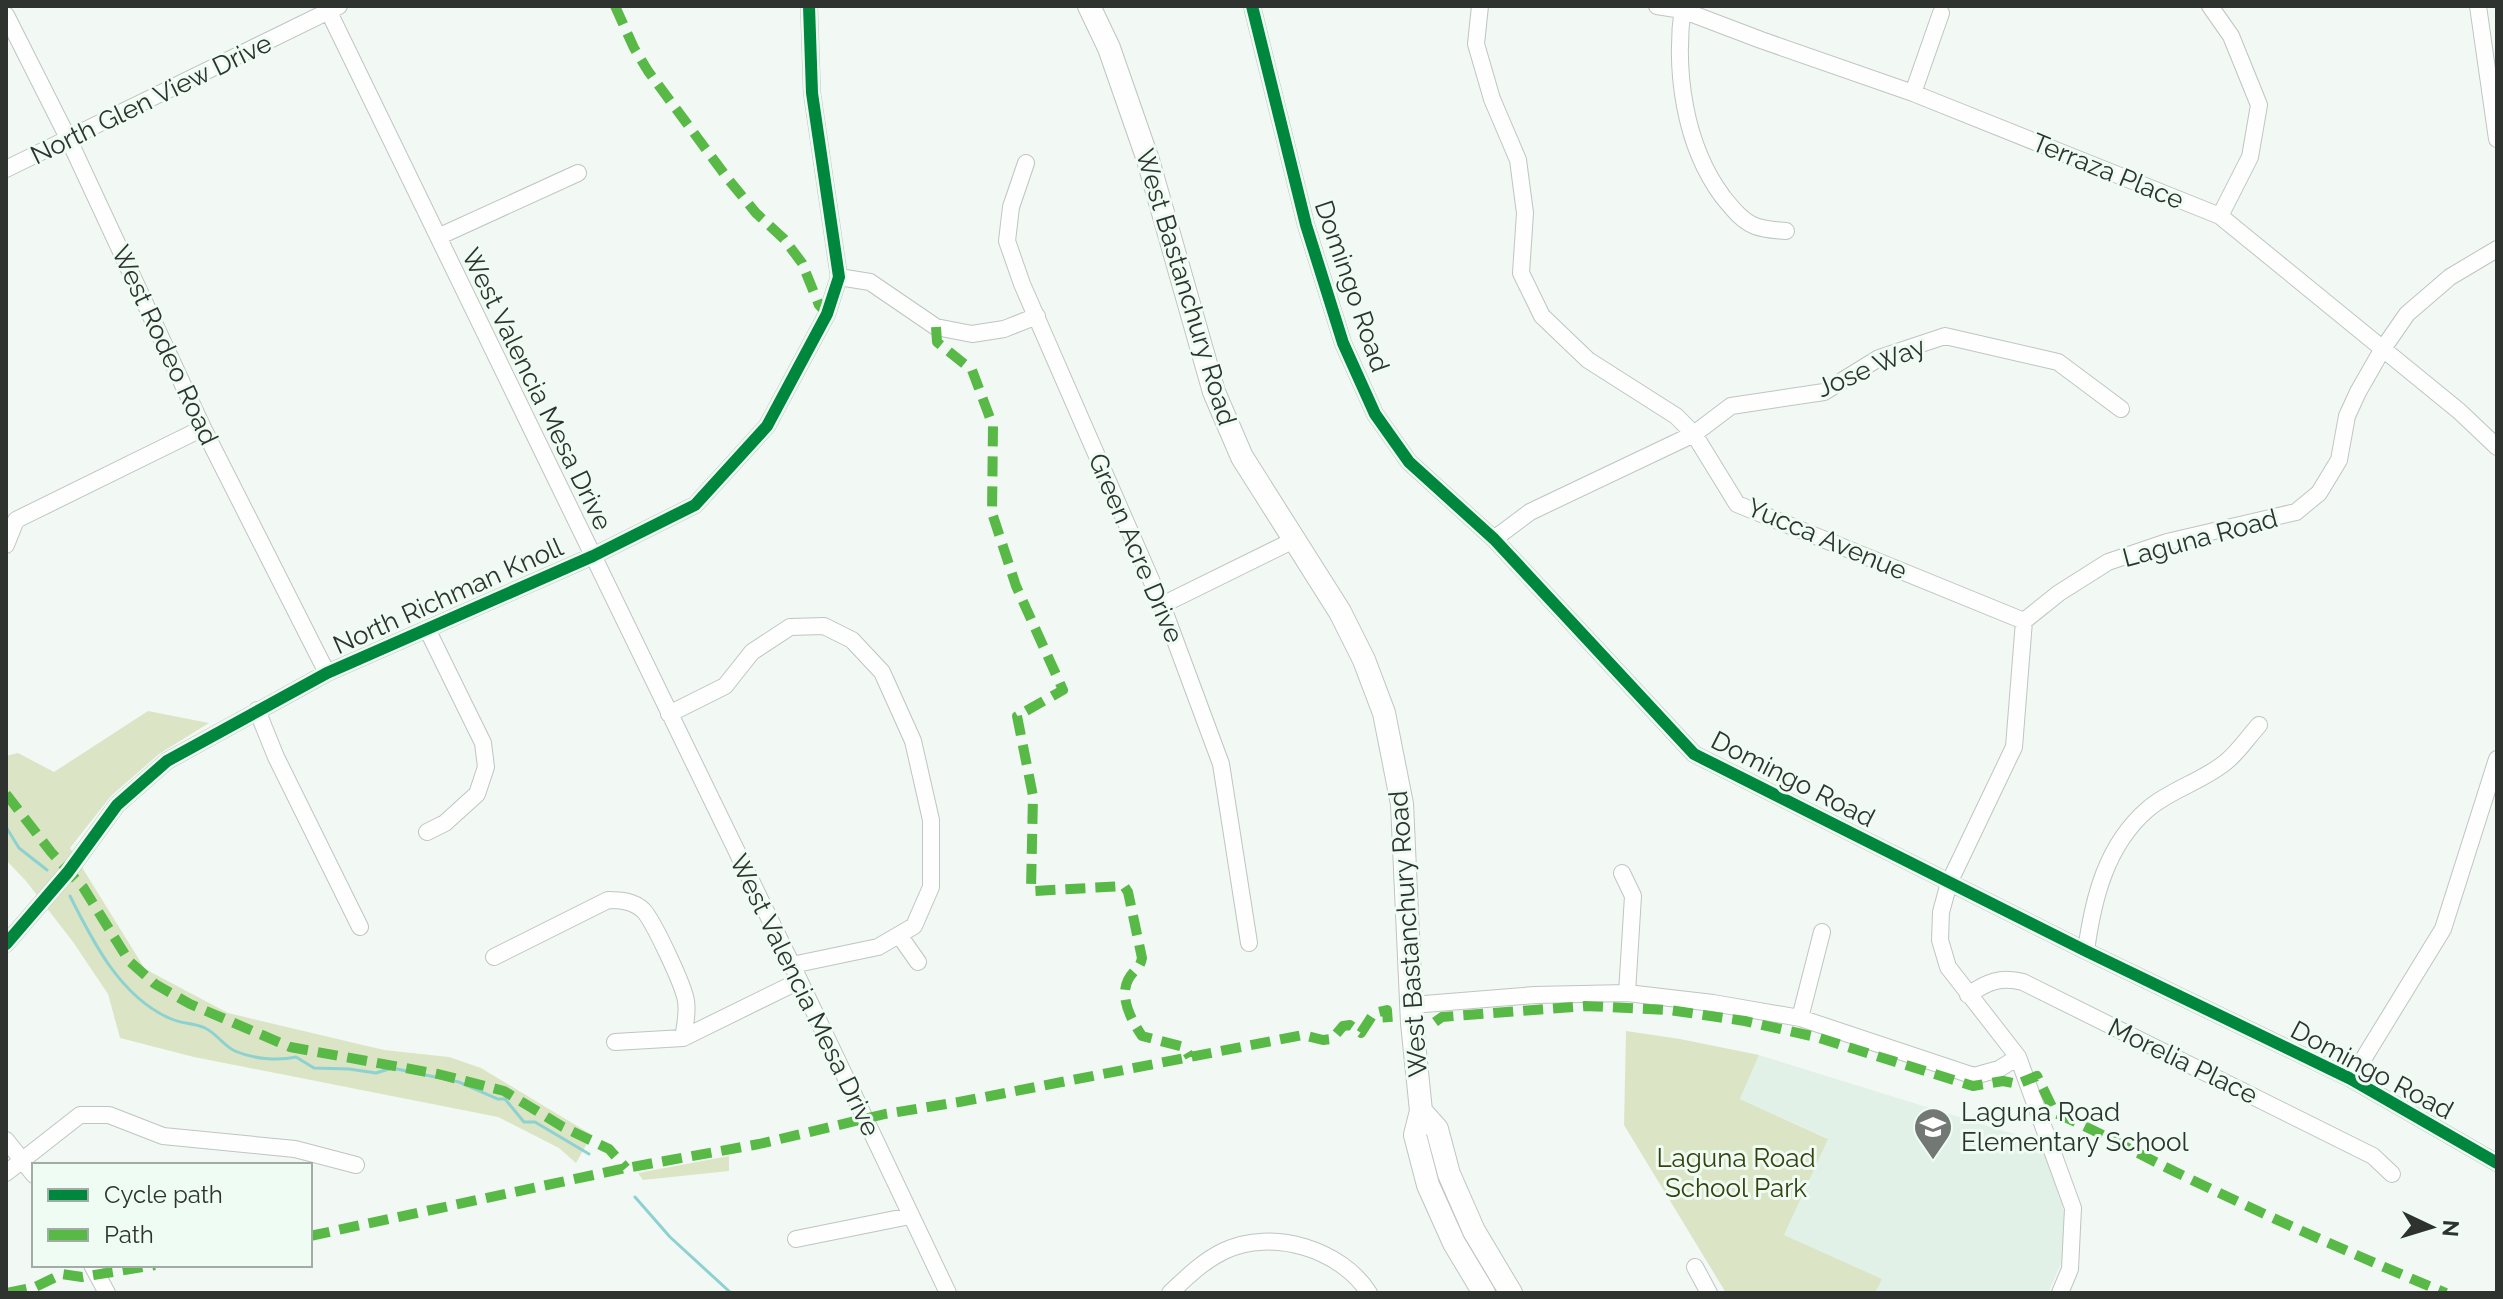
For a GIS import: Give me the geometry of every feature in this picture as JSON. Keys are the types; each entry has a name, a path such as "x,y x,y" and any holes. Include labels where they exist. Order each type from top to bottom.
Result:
{"main road":[{"name":"West Bastanchury Road","path":"1089,6 1109,48 1148,160 1214,392 1242,457 1340,612 1364,660 1384,713 1402,804 1412,1005 1421,1111 1415,1135 1428,1185 1454,1243 1484,1293"},
{"name":"West Bastanchury Road","path":"1421,1111 1437,1129 1449,1174 1474,1231 1511,1293"}],"street":[{"name":"North Richman Knoll","path":"6,944 68,872 117,805 167,761 327,673 593,556 695,505 767,426 827,314 839,277 812,93 809,6"},
{"name":"Domingo Road","path":"1252,6 1306,225 1343,343 1375,414 1409,462 1494,539 1694,754 2086,951 2351,1079 2497,1163"},
{"name":"Yucca Avenue","path":"1480,6 1476,44 1492,99 1518,160 1525,213 1521,273 1542,316 1588,360 1676,416 1694,434 1737,504 2024,621"},
{"name":"Terraza Place","path":"1657,6 1683,8 1761,40 1913,93 2220,216 2459,411 2497,447"},
{"path":"2210,6 2231,36 2259,105 2250,157 2220,216"},
{"path":"2478,6 2497,139"},
{"name":"North Glen View Drive","path":"6,169 331,8"},
{"name":"West Valencia Mesa Drive","path":"331,8 497,363 792,965 948,1293"},
{"path":"1683,8 1681,71 1693,139 1709,177 1734,212 1755,226 1786,231"},
{"path":"1913,93 1941,13"},
{"name":"West Rodeo Road","path":"6,15 69,140 203,428 327,673"},
{"name":"Green Acre Drive","path":"1026,163 1011,207 1007,241 1162,605 1221,764 1249,943"},
{"path":"440,236 578,173"},
{"name":"Laguna Road","path":"2024,621 2059,593 2108,562 2167,542 2296,512 2319,493 2339,460 2347,416 2382,350 2407,314 2450,277 2497,249"},
{"path":"839,277 870,282 936,327 972,334 1004,329 1037,316"},
{"name":"Jose Way","path":"1494,539 1530,512 1694,434 1731,406 1824,392 1879,358 1945,336 2058,362 2121,409"},
{"path":"6,545 16,520 203,428"},
{"path":"1162,605 1294,540"},
{"path":"2024,621 2014,747 1949,883 1941,912 1940,940 1948,967 2018,1057 2073,1208 2070,1269 2060,1293"},
{"path":"669,714 725,686 752,652 790,627 824,626 852,640 882,672 913,741 931,820 931,887 914,926 878,947 792,965"},
{"path":"427,832 445,823 477,794 486,767 483,743 428,631"},
{"path":"257,710 276,757 360,927"},
{"path":"2086,951 2100,878 2122,840 2148,809 2227,761 2259,725"},
{"path":"2351,1079 2443,929 2497,759"},
{"path":"1622,873 1633,896 1627,993"},
{"path":"494,957 608,900 634,904 646,912 683,988 687,1017 683,1038"},
{"path":"1800,1018 1822,932"},
{"path":"899,935 918,962"},
{"name":"Morelia Place","path":"1968,995 1997,979 2023,982 2373,1156 2392,1174"},
{"path":"615,1042 683,1038 799,981"},
{"path":"1412,1005 1535,995 1627,993 1713,1003 1800,1018 1974,1076 1999,1069 2018,1057"},
{"path":"6,1173 80,1115 109,1115 163,1136 295,1149 356,1165"},
{"path":"6,1140 32,1172"},
{"path":"796,1239 910,1216"},
{"path":"1170,1293 1203,1263 1227,1250 1268,1241 1331,1256 1358,1276 1369,1293"},
{"path":"93,1267 107,1293"},
{"path":"1695,1267 1709,1293"}],"shaded area":[{"name":"Laguna Road Elementary School","path":"1759,1055 2040,1142 2056,1180 2066,1221 2064,1257 2048,1293 1875,1293 1881,1279 1783,1235 1827,1138 1740,1099"}],"green space":[{"path":"148,711 209,723 159,754 111,796 70,848 145,969 228,1013 384,1050 449,1057 481,1068 592,1135 576,1163 559,1148 498,1117 194,1057 120,1038 108,994 73,942 6,860 6,756 18,753 54,772"},
{"name":"Laguna Road School Park","path":"1626,1031 1759,1055 1740,1099 1828,1139 1784,1235 1882,1279 1875,1293 1726,1293 1624,1125"},
{"path":"729,1156 729,1171 643,1180 638,1173"}],"waterway":[{"path":"6,827 19,848 47,870"},
{"path":"70,896 110,966 136,996 169,1018 205,1028 235,1051 266,1058 296,1057 314,1068 376,1073 392,1068 459,1082 498,1099 505,1099 524,1122 535,1122 589,1154"},
{"path":"635,1197 670,1237 731,1293"}],"marked path":[{"path":"615,6 648,71 728,179 802,263 819,305 827,314"},
{"path":"936,327 937,342 972,370 993,426 992,513 1016,586 1063,690 1017,716 1033,796 1031,889 1124,886 1128,892 1142,958 1126,987 1128,1009 1142,1036 1184,1047 1190,1057"},
{"path":"6,794 83,887 129,961 155,984 190,1004 290,1047 438,1074 504,1091 563,1127 609,1149 626,1168"},
{"path":"1435,1022 1442,1017 1585,1006 1669,1010 1745,1021 1816,1037 1973,1086 2003,1081 2017,1084 2037,1076 2055,1113 2252,1208 2446,1293"},
{"path":"312,1236 626,1168 759,1144 885,1114 1303,1035 1332,1039 1343,1026 1350,1025 1361,1033 1374,1013 1387,1010 1388,1025"},
{"path":"7,1293 35,1287 62,1274 82,1277 143,1267"}],"cycle path":[{"path":"6,944 68,872 117,805 167,761 327,673 593,556 695,505 767,426 827,314 839,277 812,93 809,6"},
{"path":"1252,6 1306,225 1343,343 1375,414 1409,462 1494,539 1694,754 2086,951 2351,1079 2497,1163"}],"place":[{"name":"Laguna Road Elementary School","path":"1933,1161"}]}
